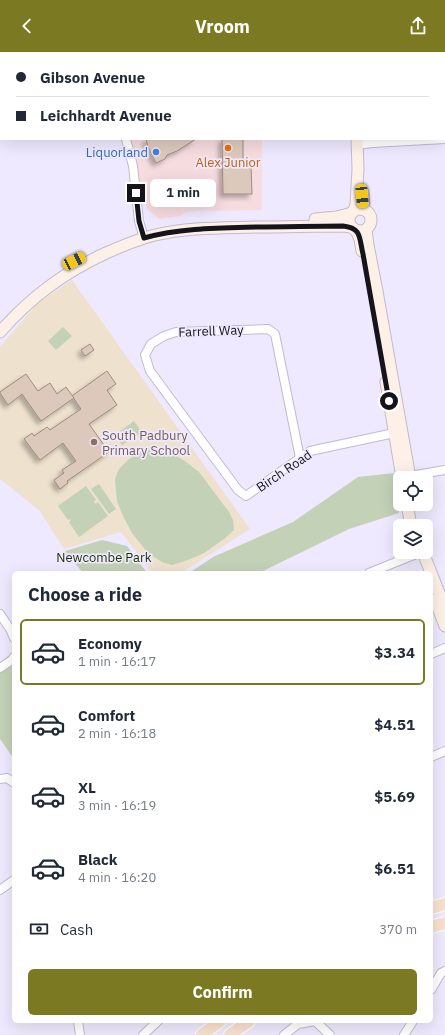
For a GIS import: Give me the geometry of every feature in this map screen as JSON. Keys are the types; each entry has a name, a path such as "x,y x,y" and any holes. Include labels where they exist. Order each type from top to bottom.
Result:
{"main road":[{"path":"433,907 445,904"},
{"path":"433,926 445,923"},
{"path":"202,1035 217,1023"},
{"path":"230,1035 246,1023"}],"street":[{"path":"126,140 133,166 139,221 143,235"},
{"path":"405,471 377,291 368,245 358,229 349,221 357,211 362,196 359,142 416,140"},
{"path":"0,322 34,289 50,277 66,266 122,238 143,235 155,235 198,229 288,226 343,226 358,229 371,224 372,221 370,214 357,211 337,217 327,218 202,222 163,226 143,235 98,257 59,279 32,299 0,332"},
{"name":"Farrell Way","path":"238,490 150,371 145,355 151,344 164,336 176,332 268,329 275,334 300,458"},
{"name":"Birch Road","path":"238,490 246,496 310,451 398,432"},
{"path":"433,472 445,470"},
{"path":"374,571 402,559"},
{"path":"421,559 424,571"},
{"path":"425,559 430,571"},
{"path":"433,578 445,608"},
{"path":"433,596 445,626"},
{"path":"0,614 12,634"},
{"path":"433,653 445,648"},
{"path":"0,668 12,660"},
{"path":"433,756 445,751"},
{"path":"0,779 7,778 12,782"},
{"path":"0,890 12,881"},
{"path":"433,987 441,973 445,971"},
{"path":"78,1023 80,1035"},
{"path":"143,1035 156,1023"},
{"path":"284,1035 298,1024 304,1023"},
{"path":"317,1023 330,1035"},
{"path":"404,1035 412,1023"}],"shaded area":[{"path":"125,140 262,140 262,210 206,210 187,212 180,216 159,219 147,209"},
{"name":"South Padbury Primary School","path":"72,280 250,529 184,571 151,571 121,532 64,549 39,510 0,479 0,347 38,303"}],"green space":[{"path":"63,327 72,336 56,350 48,341"},
{"path":"134,421 142,432 122,445 115,435"},
{"path":"152,449 162,450 175,455 199,472 229,512 233,520 234,530 224,539 204,553 172,565 162,562 148,553 132,533 117,501 115,479 119,469 129,459 142,451"},
{"name":"Newcombe Park","path":"393,473 393,511 399,511 399,513 349,529 263,571 192,571 213,557 293,522 358,477"},
{"path":"99,484 116,509 109,514 91,489"},
{"path":"86,486 96,500 94,502 95,504 98,502 108,516 79,537 69,522 71,520 68,520 58,506"},
{"name":"Newcombe Park","path":"102,540 127,546 146,571 81,571 65,551"},
{"path":"12,653 12,756 0,739 0,663"}],"building":[{"path":"146,140 194,140 177,151 167,155 165,159 156,163"},
{"path":"222,140 243,140 243,166 251,166 252,194 223,194"},
{"path":"90,344 94,350 85,356 81,350"},
{"path":"107,371 116,384 107,390 117,405 89,424 109,452 67,481 68,483 60,489 54,480 64,473 62,470 76,461 63,443 40,460 24,439 32,433 34,436 47,427 50,430 81,409 72,396"},
{"path":"26,374 38,391 50,383 57,394 66,387 74,398 41,421 22,394 8,405 0,392"}],"place":[{"name":"Alex Junior","path":"228,148"},
{"name":"Liquorland","path":"156,152"},
{"name":"South Padbury Primary School","path":"94,442"}],"route":[{"path":"136,193 139,221 144,238 198,229 343,226 352,227 356,230 360,239 363,254 389,401"}]}
